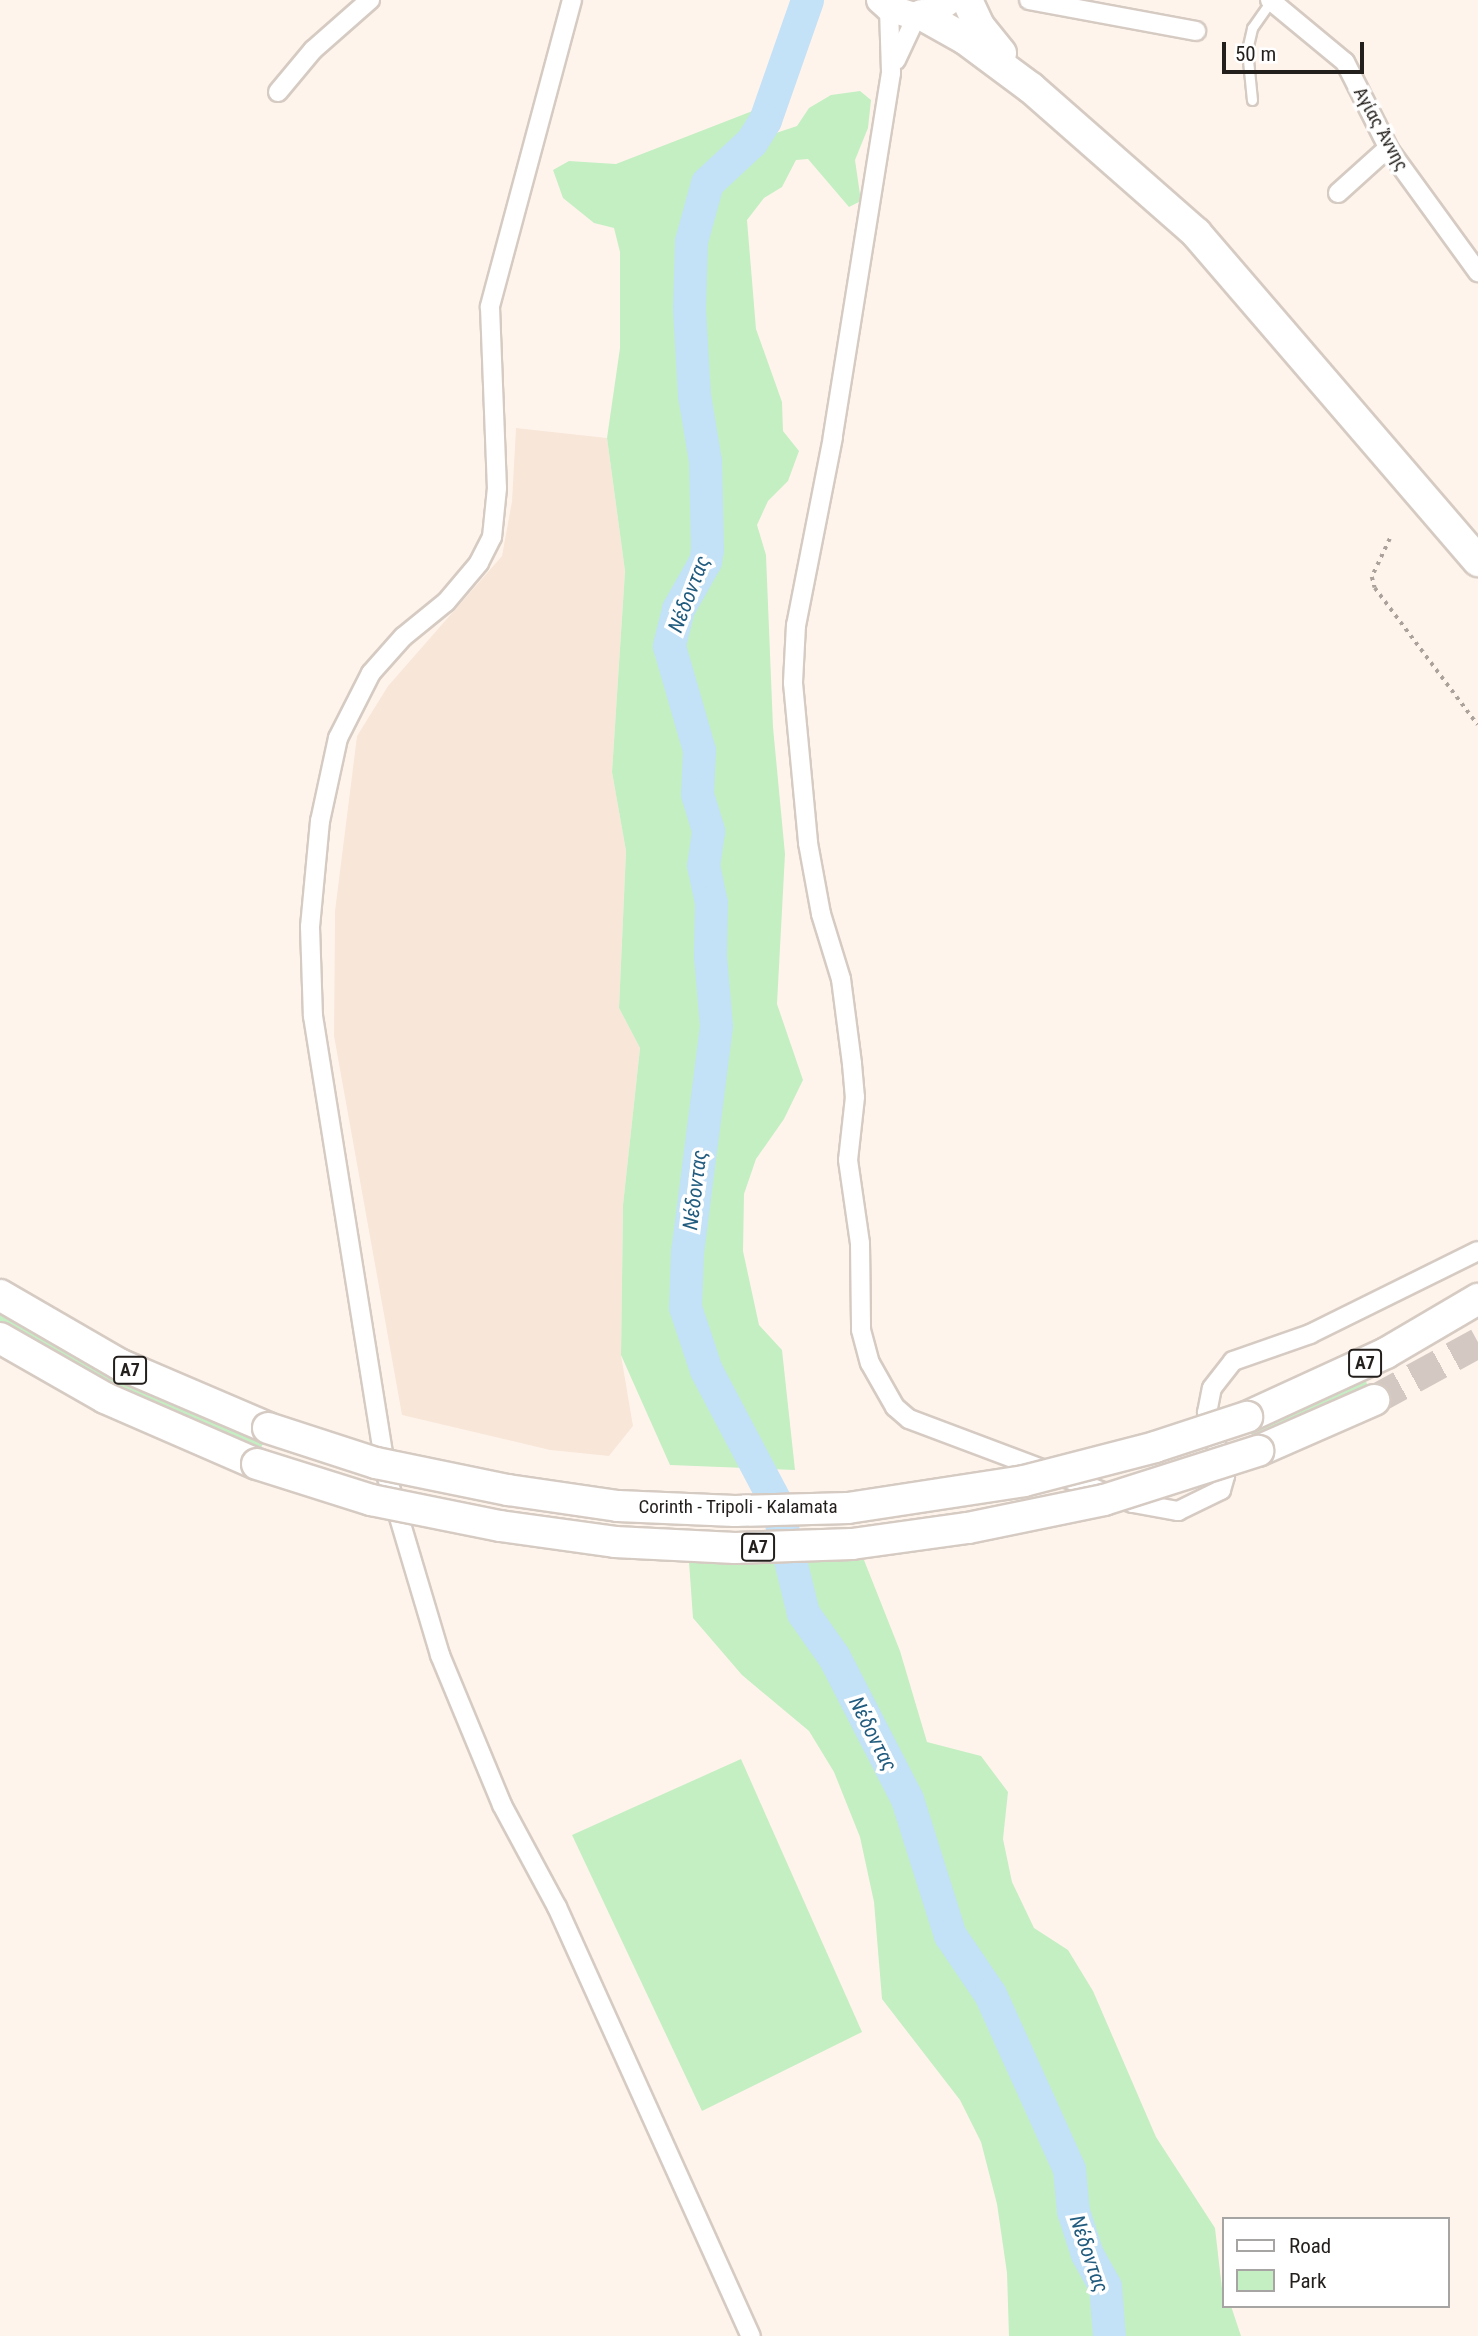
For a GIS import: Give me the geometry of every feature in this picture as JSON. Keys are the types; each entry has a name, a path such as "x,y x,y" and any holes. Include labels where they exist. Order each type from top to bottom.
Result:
{"highway":[{"path":"967,0 979,26 1031,88"},
{"path":"920,15 965,39 1031,88 1196,233 1478,561"},
{"path":"1411,480 1478,578"},
{"name":"Corinth - Tripoli - Kalamata","path":"0,1295 119,1364 268,1428 376,1463 508,1490 618,1506 735,1511 848,1508 1011,1483 1091,1465 1247,1417 1386,1353 1478,1299"},
{"name":"Corinth - Tripoli - Kalamata","path":"0,1338 105,1398 257,1464 372,1500 499,1526 615,1542 735,1548 852,1544 968,1528 1104,1500 1258,1451 1374,1400"}],"main road":[{"path":"884,4 920,15 951,0"}],"street":[{"path":"278,92 313,50 370,0"},
{"path":"572,0 490,307 498,488 492,537 479,563 446,602 403,637 372,673 338,738 320,821 310,926 313,1016 387,1477 440,1655 502,1805 556,1908 751,2336"},
{"path":"1029,0 1196,31"},
{"name":"Αγίας Άννης","path":"1271,1 1345,62 1388,148 1478,272"},
{"path":"884,4 891,73 833,437 796,625 793,683 808,843 821,914 841,979 852,1064 855,1097 848,1160 860,1243 861,1330 870,1363 895,1407 909,1419 1133,1503 1178,1511 1221,1490 1225,1476 1207,1413 1212,1388 1233,1361 1310,1334 1478,1251"},
{"path":"891,73 920,15"},
{"path":"1338,193 1388,148"}],"lane":[{"path":"1252,100 1247,50 1252,29 1271,1"}],"path":[{"path":"1390,539 1372,577 1375,588 1478,725"}],"shaded area":[{"path":"516,428 607,438 625,571 612,772 626,851 619,1008 640,1048 623,1205 621,1355 633,1426 609,1456 550,1450 402,1415 334,1036 335,911 357,736 388,686 502,556 512,501"}],"green space":[{"path":"860,91 871,100 868,128 855,160 861,201 849,207 808,159 796,160 782,187 764,198 747,220 756,329 782,402 783,431 799,451 788,481 768,501 757,525 766,555 773,727 785,854 777,1004 803,1080 784,1119 756,1159 744,1194 743,1251 759,1325 782,1350 795,1470 670,1465 621,1355 623,1205 640,1048 619,1008 626,851 612,772 625,571 607,438 620,348 620,252 614,228 594,223 563,198 553,170 569,161 616,164 755,110 776,133 797,126 809,108 831,95"},
{"path":"0,1311 113,1376 264,1441 260,1450 107,1384 0,1322"},
{"path":"1365,1378 1368,1387 1254,1438 1250,1430"},
{"path":"864,1560 900,1651 927,1742 981,1756 1008,1792 1003,1839 1012,1882 1034,1928 1068,1950 1093,1991 1156,2137 1215,2228 1222,2308 1232,2308 1241,2336 1009,2336 1007,2273 997,2204 981,2142 960,2100 882,1999 874,1902 860,1837 834,1772 809,1731 742,1675 693,1618 689,1562"},
{"path":"741,1759 862,2032 702,2111 572,1835"}],"waterway":[{"name":"Νέδoντας","path":"807,0 765,120 751,142 707,183 691,241 689,309 694,395 705,461 707,549 705,561 678,609 669,646 699,750 697,794 708,831 703,865 711,902 710,956 716,1026 687,1252 685,1307 706,1370 776,1503 803,1613 834,1657 907,1799 950,1935 990,1994 1069,2169 1073,2211 1087,2254 1105,2286 1109,2336"}],"tunnel":[{"path":"1374,1400 1478,1343"}]}
